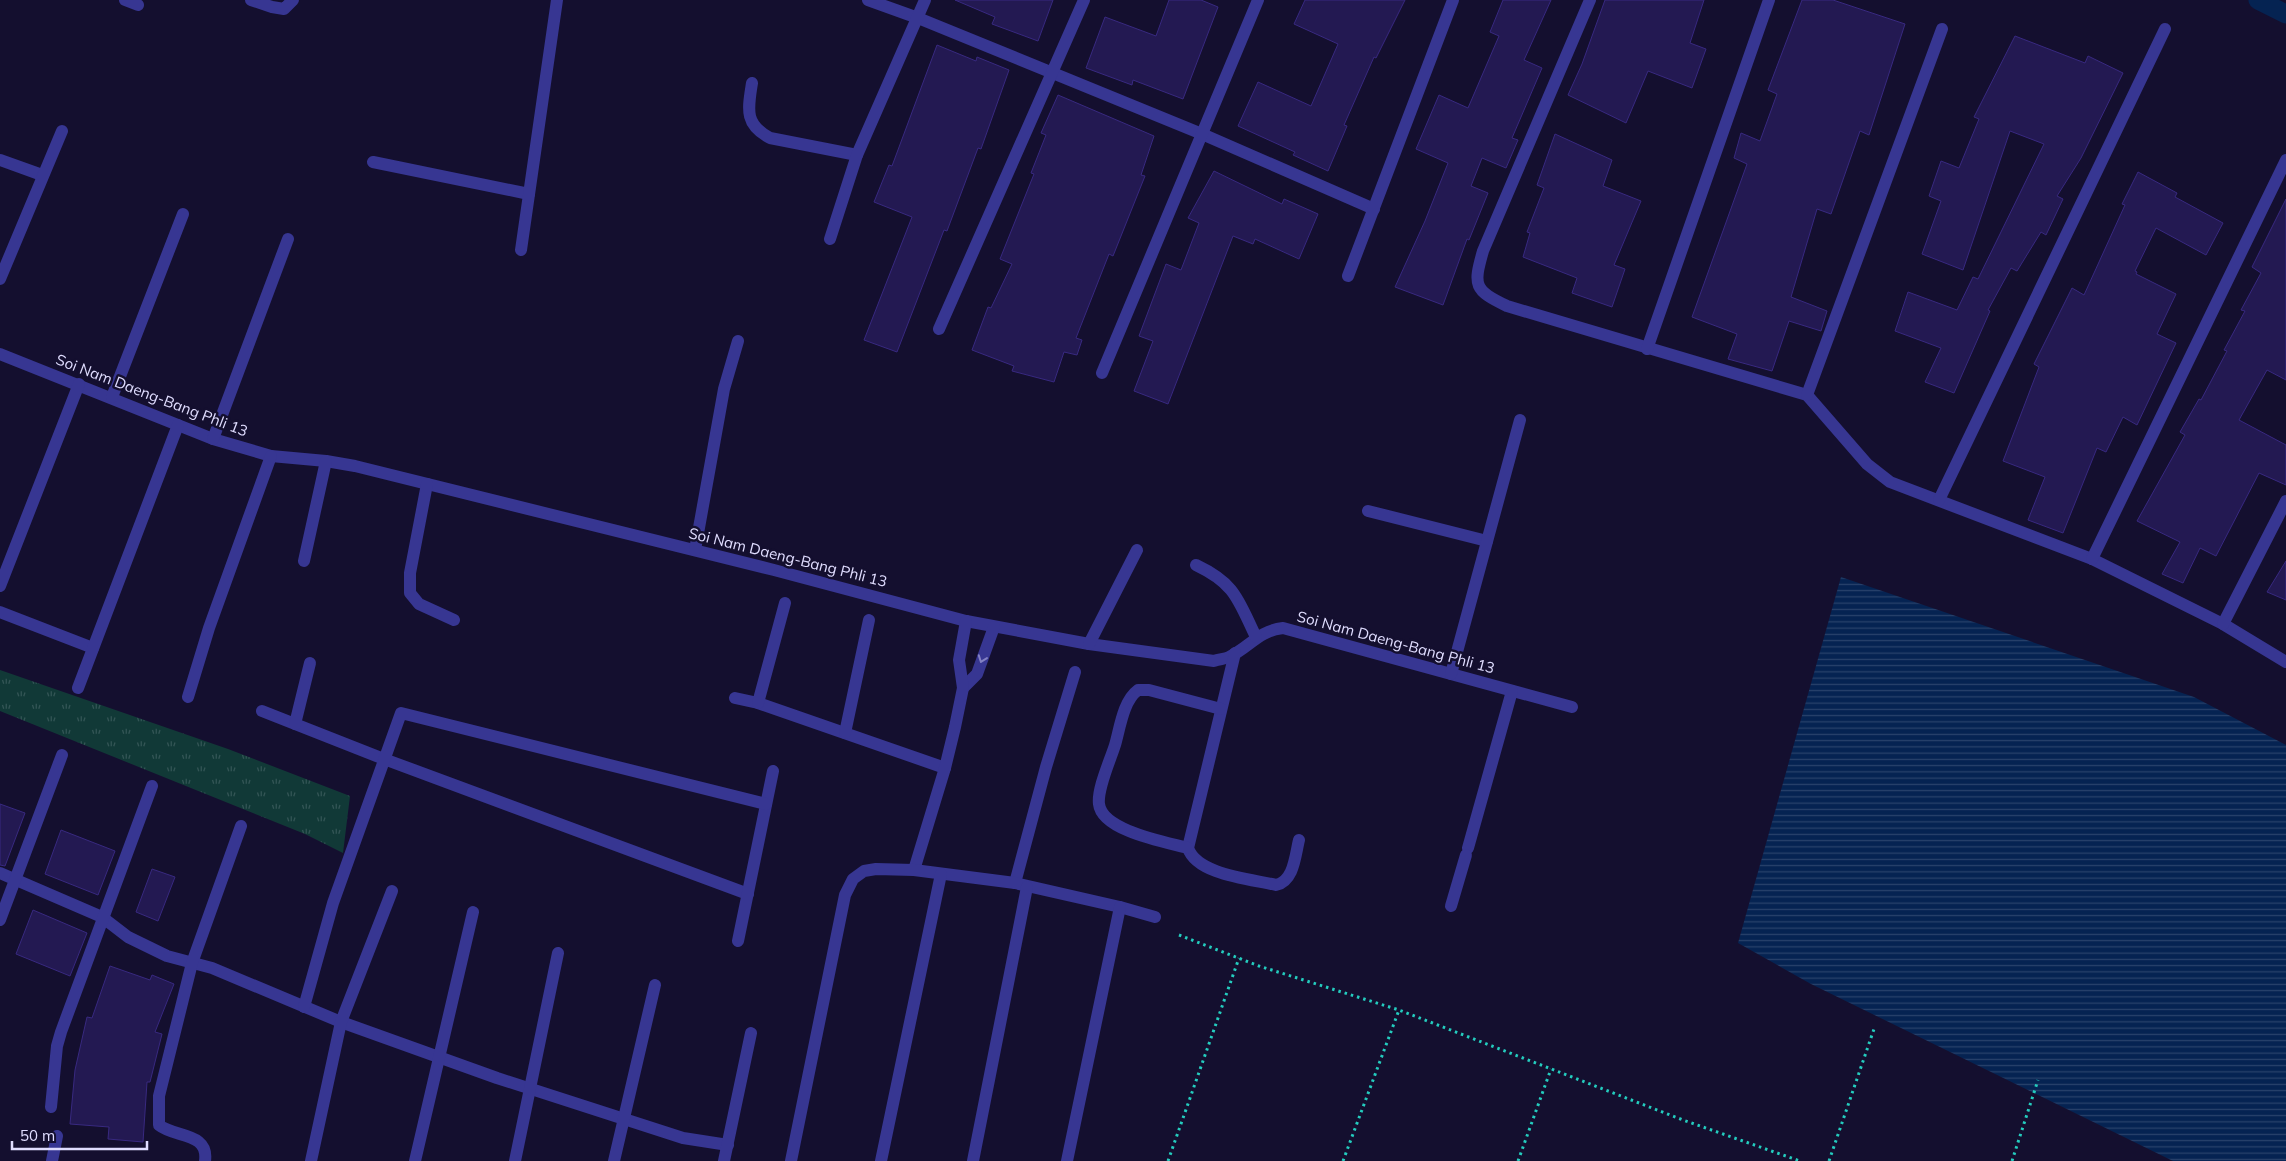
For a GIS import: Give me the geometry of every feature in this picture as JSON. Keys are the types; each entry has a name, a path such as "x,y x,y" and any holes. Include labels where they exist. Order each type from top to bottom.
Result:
{"street":[{"path":"125,0 138,5"},
{"path":"251,0 278,9 284,8 293,0"},
{"path":"520,250 557,0"},
{"path":"868,0 918,18 1052,75 1202,134 1374,208"},
{"path":"830,239 858,155 925,0"},
{"path":"939,329 1084,0"},
{"path":"1102,373 1258,0"},
{"path":"1348,276 1453,0"},
{"path":"1590,0 1483,251 1477,271 1478,285 1484,295 1506,306 1808,395 1867,464 1890,482 2092,559 2223,624 2286,662"},
{"path":"1647,349 1769,0"},
{"path":"1808,395 1942,29"},
{"path":"1939,500 2165,30"},
{"path":"752,83 748,110 757,131 770,138 858,155"},
{"path":"0,279 62,131"},
{"path":"0,160 42,175"},
{"path":"2092,559 2286,160"},
{"path":"372,162 529,194"},
{"path":"112,397 183,214"},
{"path":"213,439 288,239"},
{"path":"696,550 724,389 738,341"},
{"name":"Soi Nam Daeng-Bang Phli 13","path":"0,354 112,397 213,439 271,456 326,461 426,484 696,550 966,621 1089,644 1214,661 1229,657 1256,637 1272,630 1283,628 1572,707"},
{"path":"0,586 79,384"},
{"path":"1451,674 1520,420"},
{"path":"78,688 178,425"},
{"path":"188,697 209,628 271,456"},
{"path":"304,561 326,461"},
{"path":"426,484 410,573 410,592 419,604 454,620"},
{"path":"2223,624 2286,502"},
{"path":"1368,511 1487,541"},
{"path":"1089,644 1137,550"},
{"path":"1196,565 1226,582 1234,593 1256,637"},
{"path":"758,703 785,603"},
{"path":"0,612 93,648"},
{"path":"844,733 869,620"},
{"path":"914,870 945,768 963,688 959,660 966,621"},
{"path":"963,688 977,674 994,626"},
{"path":"1235,652 1188,848 1196,862 1210,870 1276,885 1284,883 1289,879 1299,840"},
{"path":"295,724 310,663"},
{"path":"1015,883 1046,767 1075,672"},
{"path":"1188,848 1118,827 1102,813 1099,804 1101,789 1128,702 1138,690 1149,690 1221,709"},
{"path":"1451,906 1512,691"},
{"path":"735,698 758,703 945,768"},
{"path":"262,711 384,759 748,894"},
{"path":"304,1007 333,902 401,714 766,804"},
{"path":"0,920 62,755"},
{"path":"738,941 773,771"},
{"path":"51,1107 57,1046 102,916 152,786"},
{"path":"205,1161 204,1146 197,1139 166,1131 159,1125 159,1096 192,963 241,826"},
{"path":"791,1161 845,895 853,879 864,871 876,868 914,870 1015,883 1120,907 1155,918"},
{"path":"0,873 102,916 128,937 166,956 212,968 342,1022 438,1057 623,1119 683,1138 728,1145"},
{"path":"881,1161 940,874"},
{"path":"973,1161 1028,887"},
{"path":"311,1161 342,1022 392,892"},
{"path":"1067,1161 1120,907"},
{"path":"415,1161 473,912"},
{"path":"515,1161 558,953"},
{"path":"614,1161 655,985"},
{"path":"724,1161 751,1033"},
{"path":"52,1161 57,1136"}],"path":[{"path":"1179,935 1239,958 1398,1010 1683,1120 1800,1161"},
{"path":"1168,1161 1239,958"},
{"path":"1343,1161 1398,1010"},
{"path":"1829,1161 1874,1029"},
{"path":"1518,1161 1551,1069"},
{"path":"2012,1161 2038,1080"}],"green space":[{"path":"0,670 228,749 350,796 343,853 305,834 0,711"}],"water":[{"path":"1841,577 2194,697 2286,745 2286,1161 2173,1161 1811,984 1738,943"}],"building":[{"path":"955,0 1053,0 1038,41 992,24 995,17"},
{"path":"1169,0 1201,0 1218,7 1183,99 1133,80 1132,85 1086,68 1105,17 1156,36"},
{"path":"1305,0 1405,0 1376,58 1374,57 1344,125 1347,126 1328,171 1293,155 1295,152 1238,126 1258,82 1311,106 1338,44 1294,24"},
{"path":"1503,0 1551,0 1524,60 1542,68 1512,138 1518,140 1506,168 1482,158 1471,186 1488,193 1469,240 1467,239 1443,305 1395,287 1425,221 1448,163 1416,149 1439,95 1468,108 1499,36 1490,32"},
{"path":"1605,0 1704,0 1690,43 1706,49 1692,88 1648,71 1626,123 1568,95 1582,64"},
{"path":"1802,0 1833,0 1905,24 1869,135 1860,131 1831,214 1817,209 1791,297 1827,311 1821,331 1789,321 1772,371 1728,359 1737,334 1692,317 1747,164 1734,158 1741,133 1760,141 1777,94 1768,90"},
{"path":"2015,36 2085,63 2088,56 2123,73 2081,158 2057,196 2063,199 2046,235 2041,232 2017,271 2011,268 1988,310 1990,311 1954,393 1925,382 1941,348 1895,331 1908,292 1957,310 1973,277 1978,279 2044,144 2010,131 1963,270 1922,254 1941,201 1929,196 1941,161 1959,168 1979,119 1974,117"},
{"path":"937,45 976,61 977,57 1009,70 981,149 978,148 947,231 944,230 897,352 864,340 912,217 874,202 889,165 892,166"},
{"path":"1058,95 1154,136 1141,175 1145,176 1113,256 1109,254 1076,338 1082,340 1077,355 1064,352 1054,382 1012,371 1014,366 972,350 988,307 991,308 1012,264 1000,259 1034,174 1031,173 1046,135 1041,133"},
{"path":"1555,134 1612,160 1603,186 1641,201 1614,265 1625,269 1612,307 1572,293 1577,278 1523,257 1530,233 1527,232 1544,188 1537,185"},
{"path":"1214,171 1282,204 1284,199 1318,214 1299,259 1255,239 1253,244 1233,236 1168,404 1134,391 1153,341 1139,336 1166,264 1181,270 1199,223 1188,218"},
{"path":"2138,172 2177,193 2175,197 2223,223 2206,255 2156,228 2135,271 2137,272 2136,274 2176,294 2157,334 2176,343 2137,425 2123,417 2106,452 2097,448 2063,533 2028,520 2045,477 2003,461 2039,367 2034,364 2072,288 2084,295 2125,205 2122,204"},
{"path":"2286,199 2286,380 2267,370 2239,420 2286,445 2286,485 2259,473 2216,556 2200,548 2183,583 2162,574 2180,542 2137,521 2185,435 2180,432 2199,399 2201,400 2227,351 2224,350 2245,311 2241,310 2261,273 2252,267"},
{"path":"2286,561 2286,600 2267,592"},
{"path":"0,804 25,813 5,866 0,865"},
{"path":"61,830 115,851 98,895 45,874"},
{"path":"152,869 175,877 158,921 136,912"},
{"path":"33,910 87,933 70,976 16,954"},
{"path":"110,966 150,980 152,975 174,984 155,1032 162,1034 150,1082 147,1082 143,1142 108,1139 109,1127 70,1124 75,1070 87,1017 92,1018"}],"waterway":[{"path":"2258,0 2286,14"}]}
